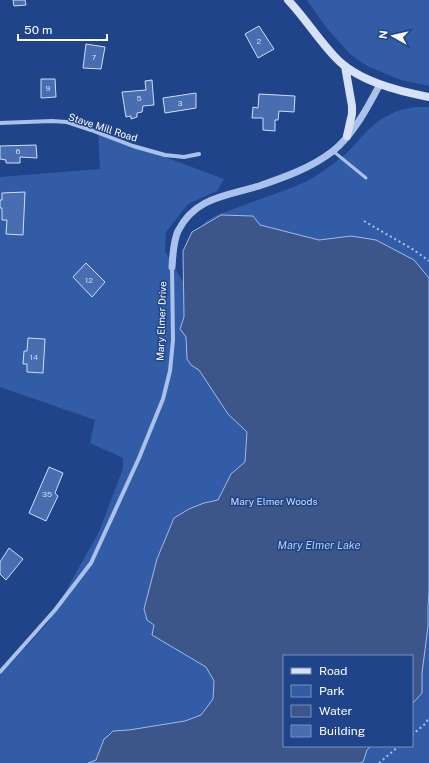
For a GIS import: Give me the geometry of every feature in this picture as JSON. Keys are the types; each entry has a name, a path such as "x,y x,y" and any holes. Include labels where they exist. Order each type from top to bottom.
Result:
{"main road":[{"path":"288,0 334,56 345,66 358,74 398,91 429,97"},
{"path":"345,66 352,106 348,136"}],"street":[{"name":"Mary Elmer Drive","path":"0,672 55,610 91,563 139,458 163,399 170,371 173,340 172,267 175,240 182,224 197,208 208,201 294,174 333,151 348,136 370,103 380,84"},
{"name":"Stave Mill Road","path":"0,124 52,121 67,122 132,146 165,155 184,157 199,154"}],"lane":[{"path":"333,151 366,178"}],"path":[{"path":"364,221 414,250 429,261"},
{"path":"413,734 426,723 429,717"},
{"path":"379,763 398,747"}],"green space":[{"path":"307,0 429,0 429,86 401,80 367,66 350,54 325,26"},
{"name":"Mary Elmer Woods","path":"415,107 429,107 429,763 0,763 0,675 50,619 99,532 123,468 123,458 90,443 95,420 0,387 0,177 100,169 98,132 224,179 217,191 188,204 166,232 165,251 186,287 195,233 206,221 217,215 307,181 347,153 368,130 381,119 397,111"}],"water":[{"name":"Mary Elmer Lake","path":"221,215 253,216 260,225 319,240 351,236 376,240 414,260 429,278 429,589 428,626 422,673 422,693 413,703 413,655 283,655 283,747 370,747 367,750 363,762 360,763 88,763 96,760 104,739 113,731 129,730 185,721 201,715 213,699 214,681 206,667 152,635 154,625 147,620 144,609 157,559 174,518 189,509 204,503 218,500 231,474 245,462 247,432 228,414 199,370 191,365 187,359 186,337 180,329 184,317 183,251 192,232"}],"building":[{"path":"13,0 25,0 26,5 14,6"},
{"path":"259,26 274,49 258,58 245,34"},
{"path":"86,44 105,47 101,69 83,68"},
{"path":"41,79 55,79 56,97 41,98"},
{"path":"152,80 154,105 143,106 142,112 137,113 137,117 131,119 131,116 126,117 122,92 146,90 145,81"},
{"path":"196,93 196,108 165,113 163,98"},
{"path":"259,94 295,96 294,112 279,111 278,120 275,120 275,131 263,130 263,118 252,118 253,107 258,108"},
{"path":"36,145 37,158 20,157 20,163 6,163 6,160 0,159 0,146"},
{"path":"25,192 23,235 6,234 7,220 2,220 2,208 0,208 2,193"},
{"path":"86,263 105,282 92,297 73,277"},
{"path":"28,338 45,339 43,373 27,372 27,364 23,364 24,351 27,351"},
{"path":"49,467 63,473 55,493 58,496 46,521 29,513"},
{"path":"9,548 23,559 6,580 0,574 0,562"}]}
